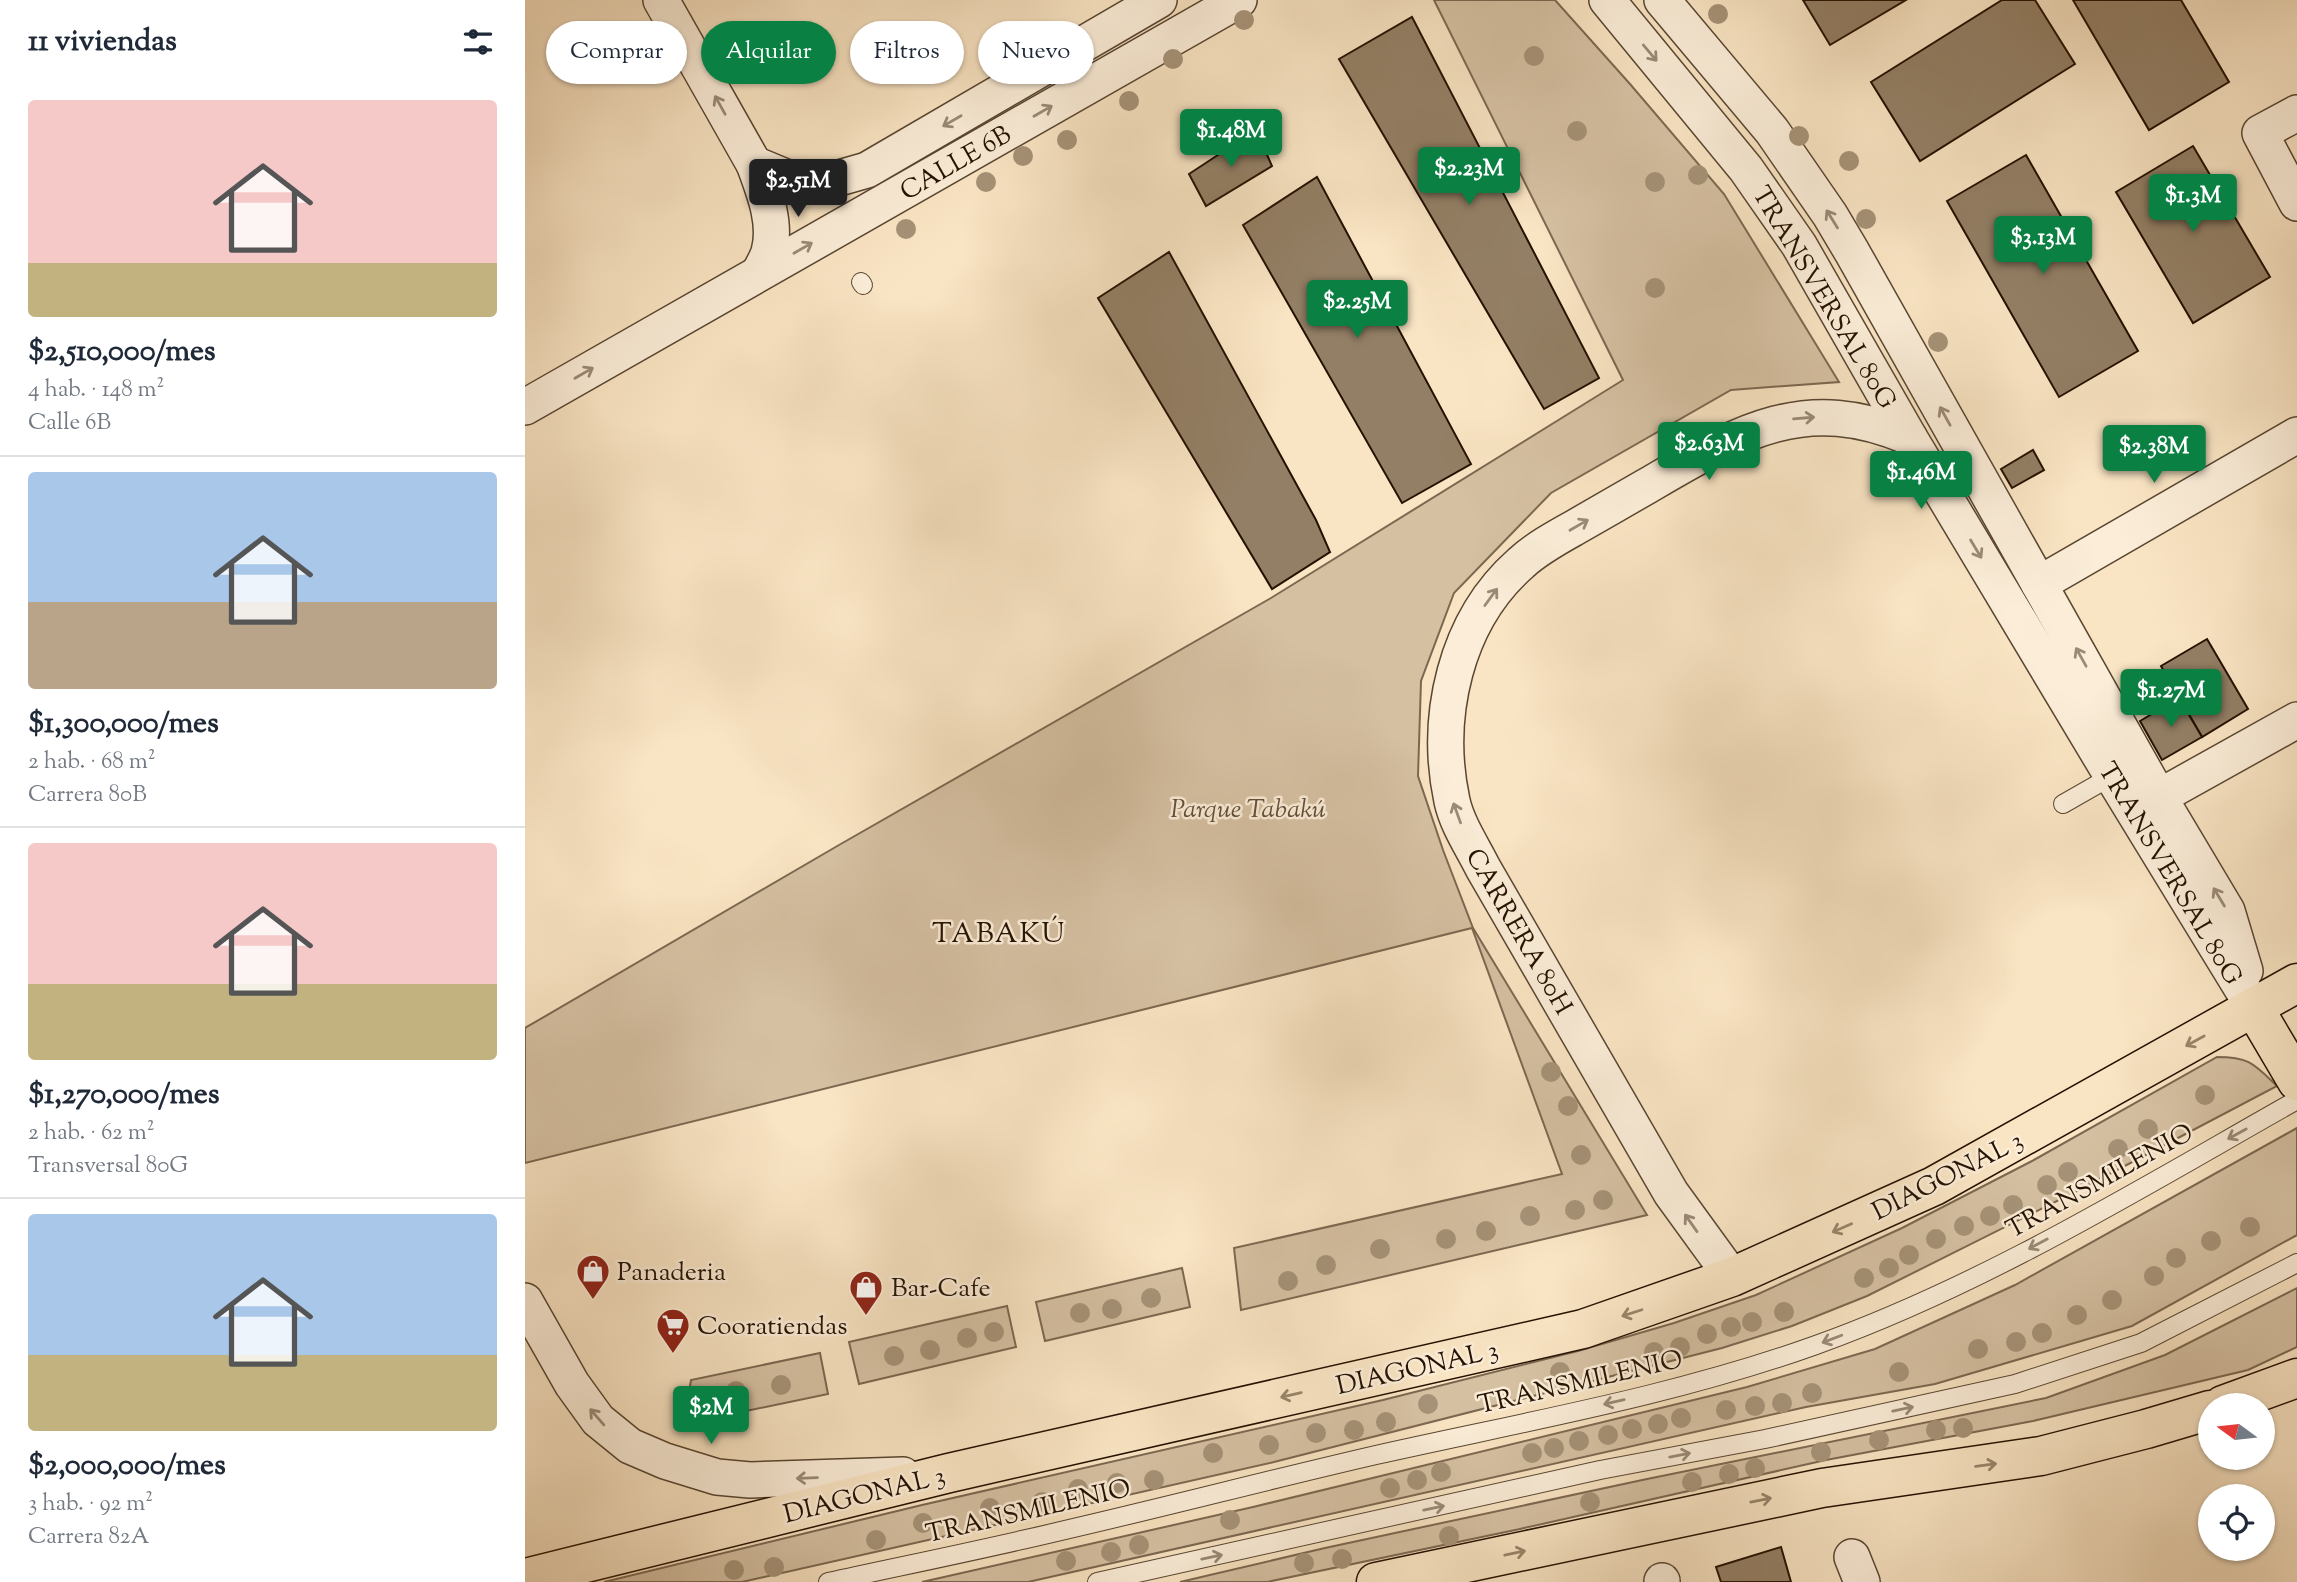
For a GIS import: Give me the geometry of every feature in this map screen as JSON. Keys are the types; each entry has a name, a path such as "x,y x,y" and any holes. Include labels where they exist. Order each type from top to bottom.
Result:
{"main road":[{"name":"DIAGONAL 3","path":"525,1578 949,1473 1583,1329 1732,1278 1934,1186 2297,983"},
{"name":"TRANSVERSAL 80G","path":"2254,1008 2297,1081"},
{"path":"2256,1393 2297,1378"},
{"path":"1376,1582 1822,1488 2041,1456 2198,1414"}],"street":[{"path":"661,0 754,164 769,213 771,233 769,253 759,273"},
{"name":"CALLE 6B","path":"754,164 795,181 818,184 867,170 1159,0"},
{"name":"CALLE 6B","path":"525,407 1239,0"},
{"name":"TRANSVERSAL 80G","path":"1607,0 1766,196 1799,245 1909,437 2254,1008"},
{"name":"TRANSVERSAL 80G","path":"1662,0 1772,131 1830,215 2159,797 2227,911 2254,1008"},
{"path":"2297,113 2260,133 2297,203"},
{"name":"CARRERA 80H","path":"1732,1278 1671,1193 1462,828 1453,802 1447,763 1446,709 1461,650 1482,610 1521,562 1549,542 1705,452 1744,433 1782,421 1814,417 1859,420 1884,426 1909,437"},
{"path":"2039,584 2297,435"},
{"path":"2159,797 2297,720"},
{"path":"525,1301 572,1384 597,1420 630,1446 665,1461 717,1477 750,1480 949,1473"}],"lane":[{"path":"2063,804 2112,776"},
{"name":"TRANSMILENIO","path":"828,1582 1060,1532 1346,1462 1656,1392 1766,1361 1875,1322 1945,1292 2090,1216 2297,1100"},
{"path":"1097,1582 1601,1470 1765,1439 2015,1384 2141,1343 2297,1263"}],"green space":[{"name":"Parque Tabakú","path":"1434,0 1555,0 1724,194 1839,382 1731,390 1551,493 1454,593 1421,681 1418,776 1473,928 1647,1215 1241,1310 1234,1248 1562,1174 1472,928 525,1163 525,1028 1271,598 1623,380"},
{"path":"2217,1057 2237,1058 2251,1063 2277,1086 2079,1190 1867,1296 1792,1326 1722,1348 1274,1462 742,1582 604,1582 922,1505 1383,1400 1578,1351 1674,1323 1756,1295 1902,1228 2032,1161"},
{"path":"2297,1128 2297,1235 2132,1326 1935,1384 1806,1407 1028,1582 922,1582 1253,1507 1747,1387 1875,1349 2015,1285"},
{"path":"1182,1268 1190,1307 1045,1341 1036,1302"},
{"path":"2297,1288 2297,1347 2248,1370 2033,1421 1826,1460 1520,1529 1267,1582 1180,1582 1647,1479 2046,1398 2165,1355"},
{"path":"1007,1306 1016,1347 859,1384 849,1342"},
{"path":"820,1353 828,1394 741,1412 687,1405 691,1380"}],"building":[{"path":"1803,0 1906,0 1830,45"},
{"path":"2002,0 2035,0 2075,64 1920,161 1871,82"},
{"path":"2073,0 2181,0 2229,82 2149,130"},
{"path":"1412,17 1599,378 1544,409 1339,59"},
{"path":"1256,130 1272,166 1206,206 1189,174"},
{"path":"2193,146 2270,277 2193,323 2116,192"},
{"path":"2026,155 2138,351 2059,397 1947,201"},
{"path":"1317,177 1471,464 1402,503 1243,225"},
{"path":"1169,252 1316,520 1330,552 1272,589 1098,298"},
{"path":"2033,450 2044,470 2012,488 2001,469"},
{"path":"2207,639 2248,709 2202,737 2161,666"},
{"path":"2179,698 2202,737 2162,760 2140,721"},
{"path":"1781,1547 1791,1582 1721,1582 1716,1567"}],"place":[{"name":"Panaderia","path":"593,1301"},
{"name":"Bar-Cafe","path":"866,1317"},
{"name":"Cooratiendas","path":"673,1355"}],"district":[{"name":"TABAKÚ","path":"999,932"}]}
